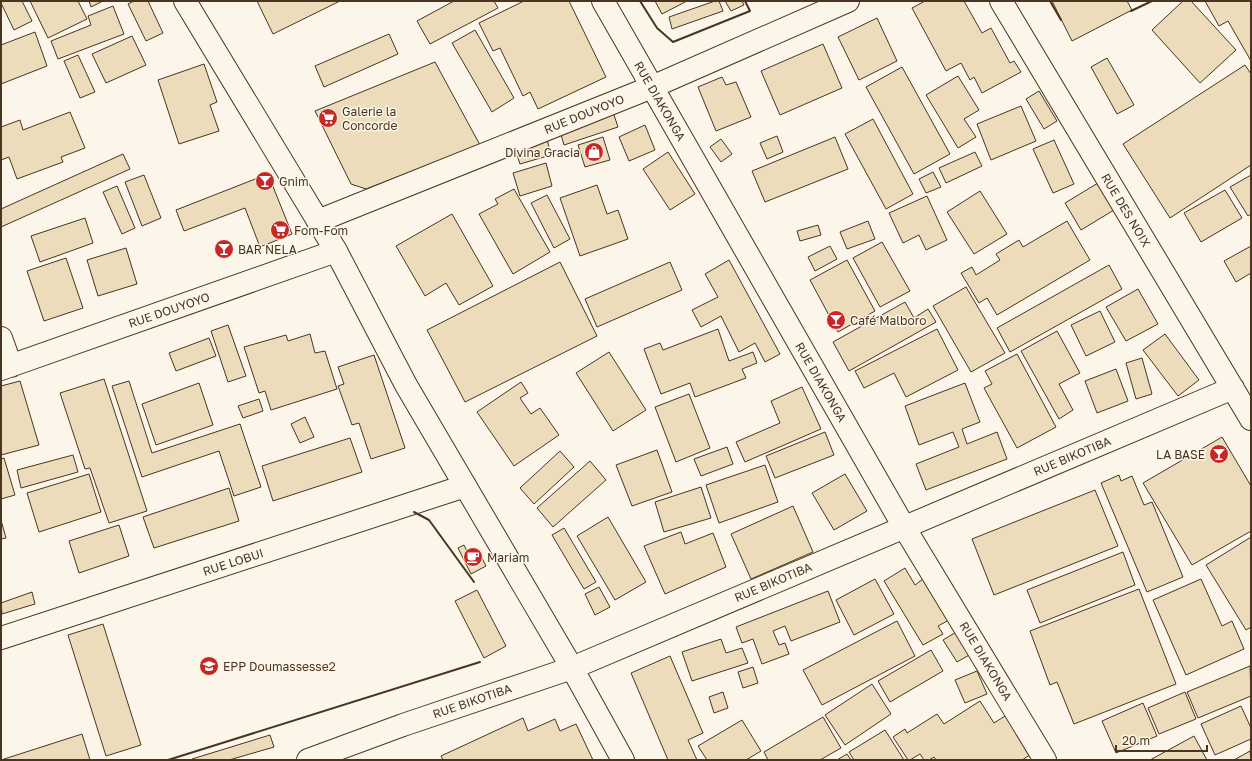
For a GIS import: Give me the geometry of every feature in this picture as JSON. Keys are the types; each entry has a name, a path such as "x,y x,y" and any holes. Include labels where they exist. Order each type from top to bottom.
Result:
{"street":[{"path":"185,1 336,251 406,385 572,668 623,760"},
{"name":"RUE DIAKONGA","path":"603,1 904,527 1045,760"},
{"name":"RUE DOUYOYO","path":"318,221 652,87 848,1"},
{"name":"RUE DES NOIX","path":"1001,1 1251,419"},
{"name":"RUE DOUYOYO","path":"6,367 336,251"},
{"path":"1,338 6,367"},
{"name":"RUE BIKOTIBA","path":"308,760 404,725 572,668 1233,388"},
{"name":"RUE LOBUI","path":"1,638 465,486"}],"building":[{"path":"1,1 22,1 32,21 14,30"},
{"path":"30,1 78,1 87,19 48,38"},
{"path":"89,1 103,1 91,7"},
{"path":"134,1 148,1 163,33 146,41 128,4"},
{"path":"257,1 340,1 273,34"},
{"path":"454,1 494,1 498,8 430,44 417,21"},
{"path":"524,1 569,1 606,77 538,109 530,92 523,96 500,48 493,51 479,23"},
{"path":"655,1 687,1 662,14"},
{"path":"715,1 719,1 723,11 672,29 669,17"},
{"path":"725,1 742,1 744,5 731,11"},
{"path":"925,1 964,1 982,33 991,28 1010,63 1014,61 1021,72 982,93 974,77 970,80 961,63 946,71 912,8"},
{"path":"1052,1 1127,1 1132,10 1072,41"},
{"path":"1183,1 1191,1 1236,50 1200,83 1152,30"},
{"path":"1205,1 1251,1 1251,61 1228,21 1219,26"},
{"path":"113,6 124,34 58,59 51,41 91,25 88,16"},
{"path":"877,18 897,61 859,80 838,37"},
{"path":"475,30 514,98 492,112 452,43"},
{"path":"35,32 47,66 1,84 1,45"},
{"path":"389,34 398,54 324,87 315,66"},
{"path":"132,36 146,65 106,83 92,54"},
{"path":"823,44 842,88 780,115 761,71"},
{"path":"78,55 95,92 80,98 64,61"},
{"path":"1107,58 1134,105 1117,114 1091,67"},
{"path":"435,62 480,145 366,189 351,184 315,111"},
{"path":"204,64 217,102 210,105 219,131 179,144 158,80"},
{"path":"1245,65 1251,74 1251,165 1170,218 1123,144"},
{"path":"902,67 950,154 914,174 866,87"},
{"path":"958,76 979,110 964,119 976,137 958,148 926,95"},
{"path":"722,77 726,85 736,82 751,117 716,131 698,87"},
{"path":"1039,91 1057,121 1044,129 1026,99"},
{"path":"1021,106 1036,141 991,160 977,124"},
{"path":"70,112 85,148 61,157 63,162 17,179 9,157 1,160 1,127 20,120 23,130"},
{"path":"613,112 618,127 564,145 560,131"},
{"path":"873,119 913,194 886,209 845,134"},
{"path":"645,125 655,150 629,161 619,137"},
{"path":"777,136 783,152 767,159 760,143"},
{"name":"Divina Gracia","path":"603,137 610,160 585,167 578,145"},
{"path":"835,137 848,169 765,202 752,171"},
{"path":"547,139 551,155 520,164 515,149"},
{"path":"721,139 732,154 721,162 710,147"},
{"path":"1054,140 1074,184 1053,193 1033,149"},
{"path":"668,152 695,194 670,210 643,169"},
{"path":"975,152 982,166 946,183 939,168"},
{"path":"123,154 130,169 1,227 1,209"},
{"path":"546,163 552,186 520,196 513,173"},
{"path":"933,172 941,187 926,193 919,179"},
{"path":"268,174 292,234 260,247 245,208 184,231 176,210"},
{"path":"144,175 161,218 142,226 125,182"},
{"path":"1251,175 1251,214 1248,216 1230,187"},
{"path":"1098,183 1114,210 1081,230 1065,203"},
{"path":"597,185 607,214 618,210 628,239 580,256 560,198"},
{"path":"117,186 135,228 122,234 103,192"},
{"path":"514,189 550,252 513,274 479,214 498,204 495,199"},
{"path":"1225,190 1242,218 1201,242 1184,213"},
{"path":"980,191 1007,234 974,254 947,212"},
{"path":"547,195 570,239 554,248 531,203"},
{"path":"927,196 947,240 926,250 919,235 903,243 889,213"},
{"path":"452,214 493,286 459,305 446,283 425,296 396,246"},
{"path":"85,218 93,243 40,262 31,236"},
{"path":"868,221 875,239 847,249 840,232"},
{"path":"1067,221 1090,260 997,315 987,298 979,303 961,273 972,267 976,275 1000,260 996,254 1019,240 1023,247"},
{"path":"818,225 821,235 800,241 797,231"},
{"path":"882,242 910,291 880,307 853,258"},
{"path":"830,246 837,259 815,271 808,257"},
{"path":"1251,246 1251,273 1236,282 1224,261"},
{"path":"126,248 137,284 98,296 87,260"},
{"path":"66,258 83,308 44,321 27,271"},
{"path":"729,260 780,354 765,362 755,343 739,352 721,316 701,327 692,310 718,297 705,274"},
{"path":"847,260 875,311 838,332 810,280"},
{"path":"560,262 597,336 465,402 427,330"},
{"path":"670,262 682,290 597,327 585,299"},
{"path":"1109,265 1122,289 1010,352 997,328"},
{"path":"966,287 1005,353 971,372 933,306"},
{"path":"1138,289 1158,324 1126,341 1106,307"},
{"path":"905,302 914,318 928,309 936,322 849,371 833,342"},
{"path":"1100,311 1115,342 1086,356 1071,325"},
{"path":"228,325 246,376 228,382 211,331"},
{"path":"718,329 729,361 753,352 757,363 742,369 746,378 695,397 690,383 661,394 644,349 660,343 663,350"},
{"path":"937,329 958,370 906,397 894,373 864,388 855,371"},
{"path":"1057,331 1080,373 1059,384 1073,410 1059,419 1021,351"},
{"path":"310,334 315,353 325,351 337,389 271,410 265,391 259,393 244,347 286,335 288,341"},
{"path":"1165,334 1199,380 1178,396 1143,350"},
{"path":"209,338 216,356 176,371 169,353"},
{"path":"609,352 646,410 613,431 576,373"},
{"path":"1017,354 1056,427 1017,448 984,388 992,384 985,371"},
{"path":"374,355 405,448 371,459 359,423 352,425 338,386 344,384 338,367"},
{"path":"1142,358 1152,394 1136,399 1126,363"},
{"path":"1116,369 1128,401 1097,413 1085,381"},
{"path":"104,379 147,511 109,523 90,468 85,469 60,393"},
{"path":"20,381 39,445 1,455 1,386"},
{"path":"129,381 152,453 240,424 261,487 234,496 219,451 142,477 112,386"},
{"path":"521,382 528,393 520,398 531,414 540,408 559,435 514,466 477,412"},
{"path":"199,383 213,425 156,445 142,404"},
{"path":"965,383 980,422 962,429 967,444 997,432 1007,459 926,490 916,464 959,447 953,432 919,445 905,406"},
{"path":"802,387 821,429 745,462 736,442 780,423 771,401"},
{"path":"689,394 710,448 676,462 655,407"},
{"path":"259,399 263,411 243,418 238,406"},
{"path":"305,417 314,437 300,443 291,424"},
{"path":"825,432 834,455 775,478 766,456"},
{"path":"1222,437 1251,486 1251,531 1192,565 1143,483"},
{"path":"350,438 362,472 273,501 262,466"},
{"path":"727,447 733,464 701,476 694,459"},
{"path":"657,450 672,492 632,506 616,465"},
{"path":"560,451 574,467 534,504 520,488"},
{"path":"73,455 78,472 21,488 17,470"},
{"path":"4,458 15,495 1,499 1,459"},
{"path":"590,461 606,480 553,527 537,508"},
{"path":"765,465 778,502 719,523 706,485"},
{"path":"89,474 101,512 39,532 27,493"},
{"path":"845,474 867,511 834,530 812,493"},
{"path":"1119,475 1121,481 1132,476 1144,505 1152,502 1183,577 1147,592 1101,483"},
{"path":"701,487 711,518 664,532 655,502"},
{"path":"229,488 239,521 154,548 143,517"},
{"path":"1095,490 1118,546 994,595 972,539"},
{"path":"793,506 813,552 751,579 731,534"},
{"path":"608,517 646,582 615,600 577,536"},
{"path":"1,520 6,538 1,539"},
{"path":"119,525 129,556 79,573 69,541"},
{"path":"564,528 596,582 584,589 552,535"},
{"path":"681,532 685,544 713,533 726,567 665,594 644,546"},
{"path":"1251,537 1251,627 1246,630 1206,565"},
{"path":"464,545 469,555 478,550 486,566 471,574 458,548"},
{"path":"1123,552 1135,585 1040,623 1027,590"},
{"path":"905,568 915,585 923,579 949,620 938,626 943,634 923,645 884,581"},
{"path":"875,579 894,614 854,635 836,600"},
{"path":"1201,579 1222,626 1232,621 1244,649 1186,675 1153,600"},
{"path":"599,587 610,607 595,615 585,594"},
{"path":"1139,589 1176,684 1074,724 1057,682 1050,685 1030,631"},
{"path":"477,590 506,646 484,658 455,601"},
{"path":"828,591 840,622 791,641 785,626 773,631 779,645 785,643 789,654 762,664 753,639 742,643 736,627"},
{"path":"32,592 35,604 2,614 1,603"},
{"path":"897,621 915,656 822,705 803,670"},
{"path":"103,624 141,745 106,756 68,635"},
{"path":"958,631 971,654 957,662 943,640"},
{"path":"721,639 726,653 742,648 748,663 692,681 682,652"},
{"path":"931,650 943,671 890,702 878,681"},
{"path":"670,656 703,733 688,740 697,760 668,760 631,673"},
{"path":"1250,666 1251,696 1198,718 1187,692"},
{"path":"753,667 758,683 743,688 738,672"},
{"path":"977,671 987,694 965,703 955,680"},
{"path":"872,684 891,714 845,745 825,715"},
{"path":"723,692 728,708 714,713 709,697"},
{"path":"1185,692 1196,719 1159,734 1148,708"},
{"path":"980,701 994,723 1008,714 1033,753 1022,760 936,760 934,757 929,760 924,760 920,754 908,760 893,737 905,729 907,733 937,714 944,724"},
{"path":"1143,703 1157,736 1116,753 1102,721"},
{"path":"1241,706 1251,728 1251,739 1215,755 1201,724"},
{"path":"823,717 841,748 820,760 768,760 764,752"},
{"path":"523,718 528,731 555,719 560,731 576,724 593,760 443,760 441,756"},
{"path":"742,720 761,751 746,760 707,760 698,746"},
{"path":"885,730 904,760 854,760 849,752"},
{"path":"82,734 90,760 1,760"},
{"path":"270,735 274,747 229,760 192,760 192,759"},
{"path":"1194,736 1207,760 1150,760"},
{"path":"1250,751 1251,760 1234,760"},
{"path":"847,754 851,760 837,760"}],"wall":[{"path":"640,1 657,28 673,42 750,11 745,1"},
{"path":"1050,1 1061,20"},
{"path":"1131,11 1152,1"},
{"path":"414,512 429,520 474,582"},
{"path":"168,760 480,662"}],"place":[{"name":"Galerie la Concorde","path":"328,118"},
{"name":"Divina Gracia","path":"594,152"},
{"name":"Gnim","path":"265,181"},
{"name":"Fom-Fom","path":"280,230"},
{"name":"BAR NELA","path":"224,249"},
{"name":"Café Malboro","path":"836,320"},
{"name":"LA BASE","path":"1219,454"},
{"name":"Mariam","path":"473,557"},
{"name":"EPP Doumassesse2","path":"209,666"}]}
